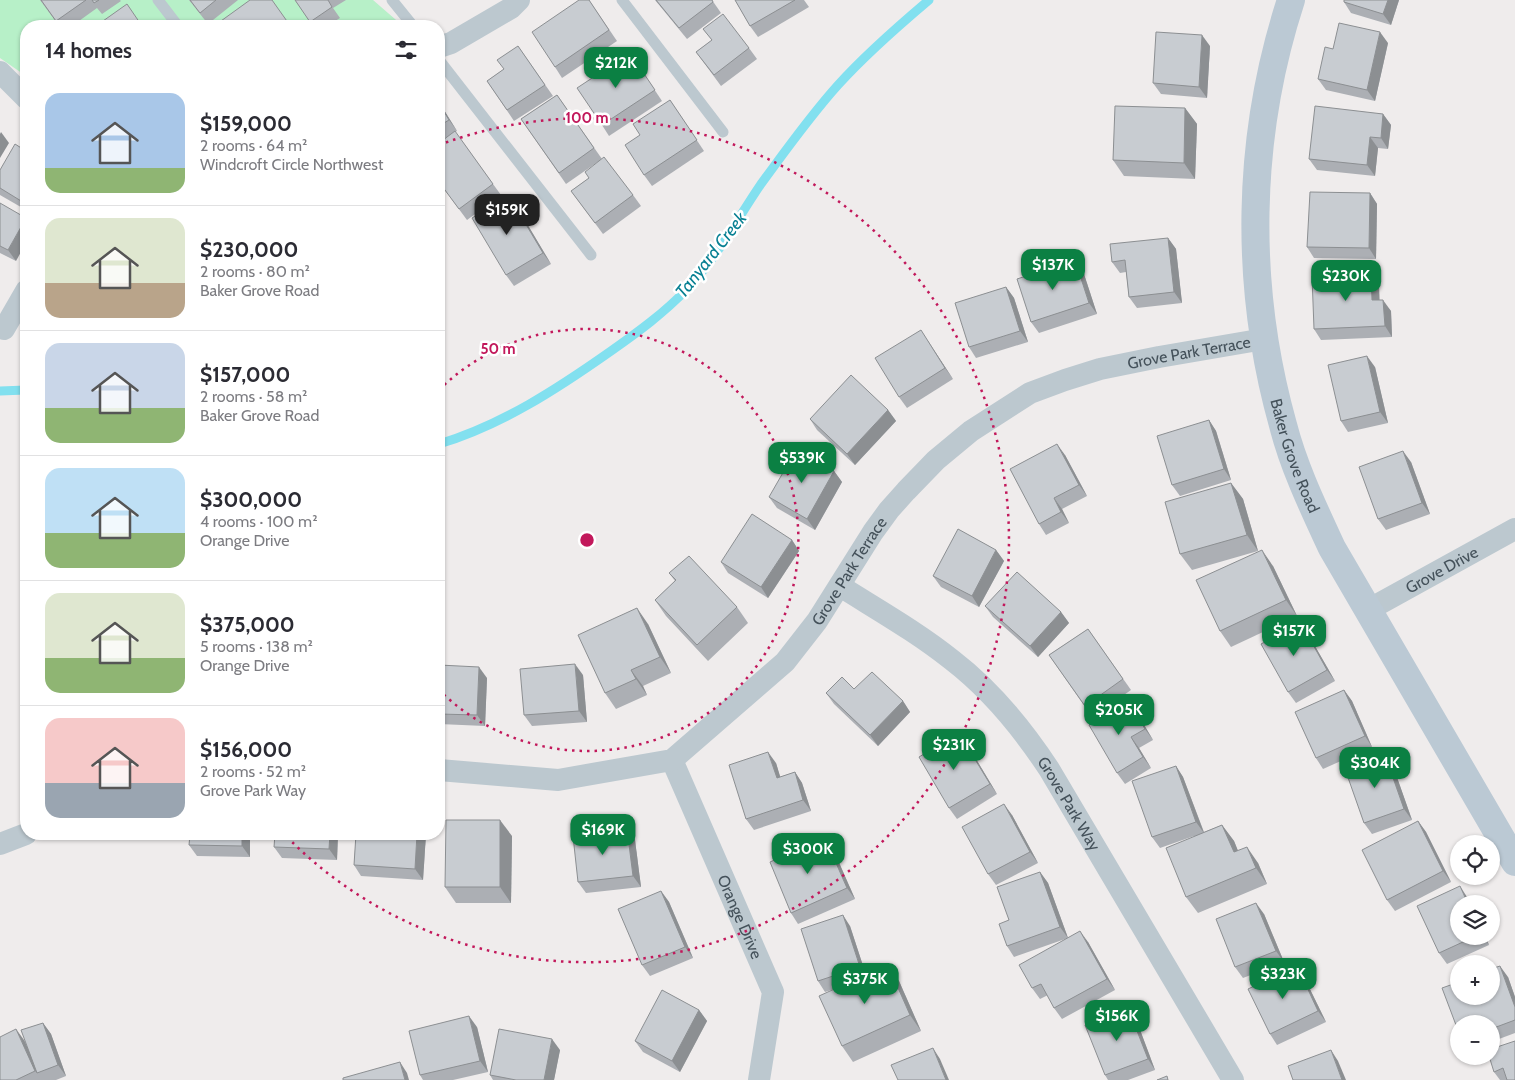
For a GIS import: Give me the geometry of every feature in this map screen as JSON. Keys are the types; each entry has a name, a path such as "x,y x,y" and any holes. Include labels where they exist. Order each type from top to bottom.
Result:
{"street":[{"path":"445,46 511,8 518,0"},
{"name":"Baker Grove Road","path":"1291,0 1271,72 1263,118 1256,181 1255,261 1264,339 1283,427 1332,548 1515,862"},
{"path":"0,72 20,92"},
{"path":"4,329 20,301"},
{"name":"Grove Park Terrace","path":"672,760 785,662 803,642 890,510 936,460 971,431 1030,394 1100,369 1264,339"},
{"name":"Grove Drive","path":"1368,610 1515,530"},
{"name":"Grove Park Way","path":"840,586 928,642 952,660 970,675 1015,721 1049,769 1233,1080"},
{"path":"445,771 558,780 672,760"},
{"name":"Orange Drive","path":"672,760 773,992 759,1080"},
{"path":"0,844 20,836"}],"lane":[{"path":"158,0 173,20"},
{"path":"392,0 408,20"},
{"path":"622,0 723,132"},
{"path":"445,68 591,255"}],"green space":[{"path":"0,0 373,0 396,20 20,20 20,72 0,58"}],"building":[{"path":"41,0 86,0 57,20 55,20"},
{"path":"190,0 216,0 200,13"},
{"path":"250,0 272,0 286,20 222,20"},
{"path":"295,0 328,0 332,7 313,20 309,20"},
{"path":"579,0 589,0 609,30 555,67 532,32"},
{"path":"656,0 712,0 713,2 679,28"},
{"path":"735,0 795,0 750,26"},
{"path":"1344,0 1388,0 1383,14 1344,2"},
{"path":"127,4 138,20 104,20"},
{"path":"723,14 749,48 714,75 696,52 712,40 703,29"},
{"path":"1339,23 1380,32 1367,90 1318,79 1325,47 1333,49"},
{"path":"1156,32 1202,35 1199,87 1153,83"},
{"path":"518,46 545,85 507,110 487,81 504,69 497,60"},
{"path":"630,53 655,90 602,125 577,88"},
{"path":"557,95 594,148 559,173 521,119"},
{"path":"670,100 697,140 644,175 625,145 640,135 633,124"},
{"path":"1115,106 1185,108 1184,163 1113,160"},
{"path":"1315,106 1383,114 1381,138 1370,137 1367,165 1309,159"},
{"path":"445,113 449,120 445,122"},
{"path":"455,131 493,184 459,209 445,190 445,138"},
{"path":"15,144 20,147 20,200 0,188 0,170"},
{"path":"604,157 633,195 595,223 571,191 589,178 585,172"},
{"path":"1310,192 1370,193 1369,248 1307,247"},
{"path":"509,196 543,253 506,275 472,218"},
{"path":"0,203 20,215 20,229 8,250 0,246"},
{"path":"1168,238 1174,292 1129,297 1125,260 1112,262 1110,244"},
{"path":"1075,260 1089,303 1031,322 1017,279"},
{"path":"1371,273 1372,300 1383,300 1385,326 1314,329 1312,276"},
{"path":"1006,287 1020,331 969,347 955,303"},
{"path":"921,330 945,368 899,397 875,358"},
{"path":"1367,356 1380,412 1341,421 1328,365"},
{"path":"851,375 888,410 847,454 810,419"},
{"path":"1209,420 1224,469 1172,485 1157,436"},
{"path":"1057,444 1079,485 1054,498 1061,512 1039,524 1010,469"},
{"path":"796,450 834,471 807,519 769,497"},
{"path":"1403,451 1422,503 1378,519 1359,467"},
{"path":"1231,483 1247,535 1180,554 1165,502"},
{"path":"752,514 792,540 761,587 721,562"},
{"path":"958,529 996,550 972,596 933,576"},
{"path":"1262,550 1286,600 1220,631 1196,580"},
{"path":"689,556 737,607 697,645 655,600 676,580 669,573"},
{"path":"1017,572 1061,612 1030,646 985,606"},
{"path":"637,608 660,657 631,670 636,679 605,693 578,635"},
{"path":"1301,623 1327,670 1288,692 1261,644"},
{"path":"1088,629 1123,679 1085,706 1049,655"},
{"path":"575,664 579,711 524,715 520,669"},
{"path":"445,665 479,667 477,715 445,714"},
{"path":"872,672 903,701 870,735 826,693 842,677 854,689"},
{"path":"1344,690 1365,736 1316,758 1295,712"},
{"path":"1129,702 1145,729 1131,737 1143,757 1117,773 1089,725"},
{"path":"959,733 990,784 949,808 919,757"},
{"path":"768,752 777,778 795,772 803,800 746,819 729,765"},
{"path":"1385,755 1404,809 1364,823 1345,769"},
{"path":"1176,766 1196,822 1152,837 1132,781"},
{"path":"1004,804 1030,852 988,874 962,827"},
{"path":"446,820 500,820 500,887 445,887"},
{"path":"1418,821 1443,871 1387,900 1362,850"},
{"path":"1222,825 1234,852 1247,847 1256,868 1186,897 1166,848"},
{"path":"627,829 633,876 578,882 573,836"},
{"path":"825,838 847,888 791,913 770,862"},
{"path":"189,840 242,840 242,846 189,845"},
{"path":"275,840 330,840 329,849 274,847"},
{"path":"356,840 417,840 415,869 354,865"},
{"path":"1040,872 1060,927 1007,946 999,924 1009,920 997,887"},
{"path":"1460,886 1464,895 1450,895 1450,945 1456,945 1439,953 1417,906"},
{"path":"661,891 685,947 642,965 618,909"},
{"path":"1256,903 1276,951 1235,967 1216,919"},
{"path":"843,915 860,967 818,981 801,929"},
{"path":"1080,931 1107,979 1054,1008 1041,984 1032,988 1019,965"},
{"path":"888,965 910,1015 842,1046 819,996"},
{"path":"1297,966 1318,1011 1270,1034 1248,989"},
{"path":"1500,966 1515,1007 1515,1020 1500,1026 1500,1015 1452,1015 1442,988 1450,985 1450,1005 1500,1005"},
{"path":"662,990 699,1010 672,1061 635,1041"},
{"path":"1128,1008 1148,1059 1105,1075 1085,1025"},
{"path":"469,1016 480,1061 420,1075 409,1031"},
{"path":"43,1023 58,1065 37,1073 21,1030"},
{"path":"16,1029 35,1071 16,1080 0,1080 0,1037"},
{"path":"499,1029 552,1039 544,1080 516,1080 490,1075"},
{"path":"1515,1041 1515,1080 1507,1080 1503,1068 1494,1072 1492,1065 1500,1065 1500,1046"},
{"path":"933,1048 946,1080 898,1080 891,1065"},
{"path":"1331,1050 1342,1080 1293,1080 1288,1066"},
{"path":"400,1062 405,1080 343,1080 343,1078"},
{"path":"1167,1076 1168,1080 1157,1080"}],"waterway":[{"name":"Tanyard Creek","path":"445,442 485,427 528,405 621,344 669,306 687,289 708,264 761,184 798,133 828,97 871,52 929,0"},
{"name":"Tanyard Creek","path":"0,391 20,390"}]}
